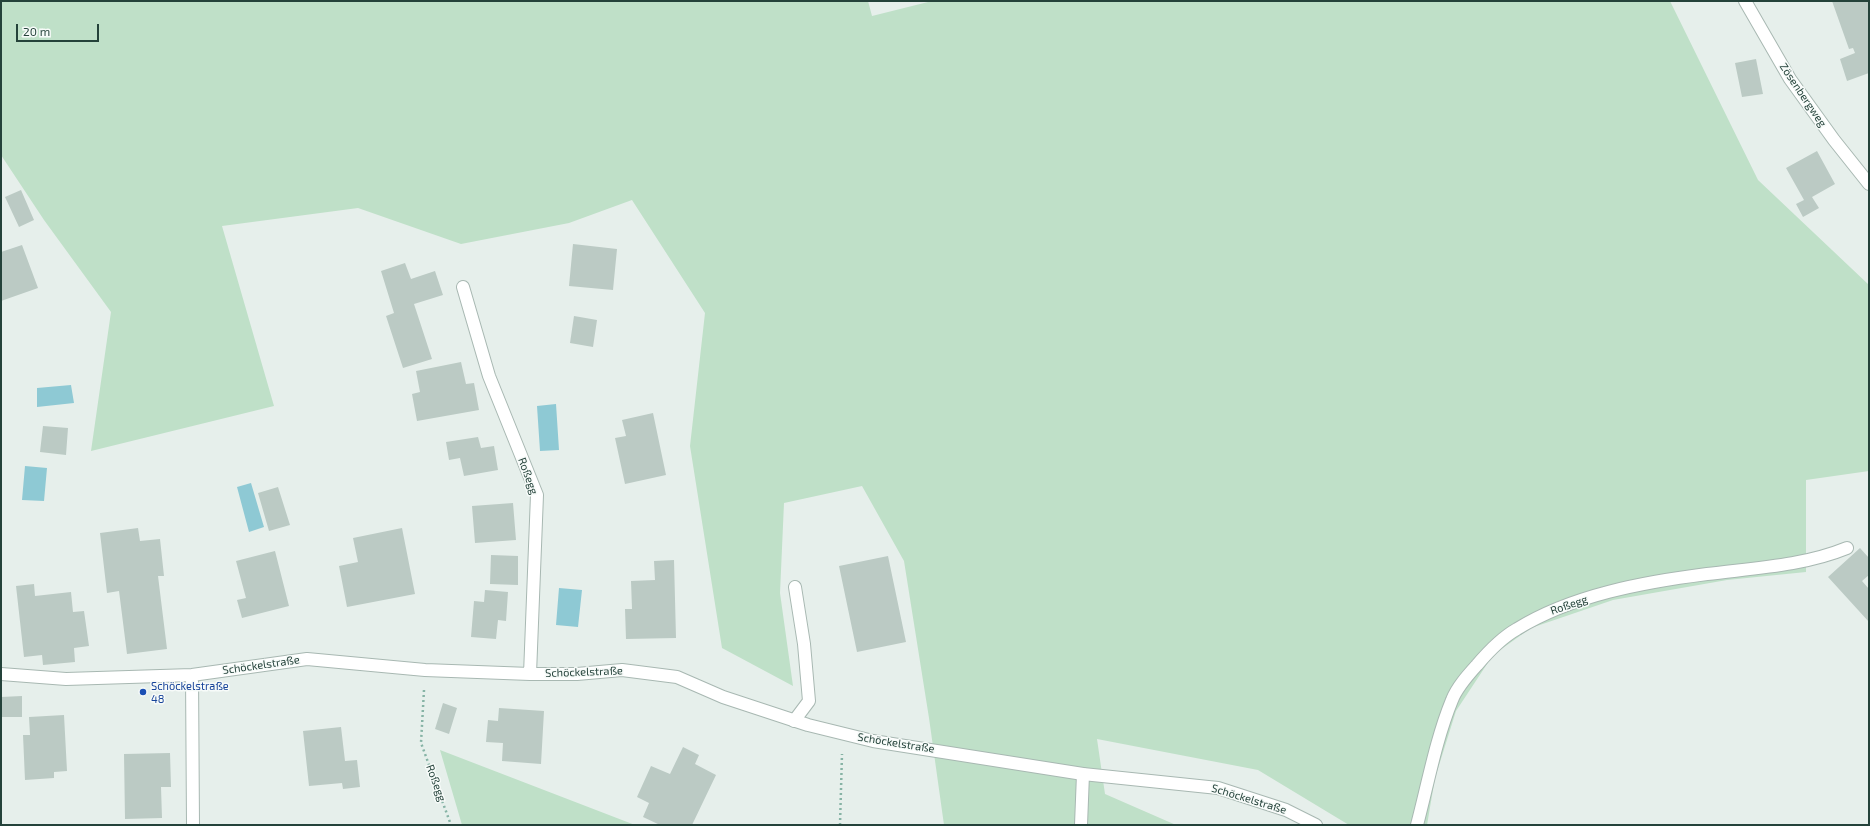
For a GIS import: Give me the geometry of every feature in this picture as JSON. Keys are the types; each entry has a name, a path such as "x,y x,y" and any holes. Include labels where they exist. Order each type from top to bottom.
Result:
{"street":[{"name":"Zösenbergweg","path":"1745,1 1790,79 1834,140 1869,184"},
{"name":"Roßegg","path":"463,287 489,376 537,495 530,674"},
{"name":"Roßegg","path":"1417,825 1439,739 1452,698 1468,674 1488,652 1515,629 1548,612 1597,596 1656,580 1754,570 1807,560 1846,548"},
{"path":"794,721 809,701 804,644 795,587"},
{"name":"Schöckelstraße","path":"1,674 66,679 192,675 307,659 425,670 530,674 577,674 622,670 677,677 723,697 794,721 874,741 1083,774 1218,788 1286,810 1316,825"},
{"path":"192,675 193,825"},
{"path":"1081,825 1083,774"}],"path":[{"name":"Roßegg","path":"425,670 421,743 451,825"},
{"path":"840,825 842,733"}],"green space":[{"path":"1,1 868,1 872,16 932,1 1670,1 1758,180 1869,285 1869,471 1806,480 1806,572 1727,580 1613,600 1531,628 1493,655 1456,711 1435,778 1427,825 1349,825 1258,770 1097,739 1105,794 1176,825 944,825 904,561 862,486 784,503 780,593 793,686 722,648 690,446 705,313 632,200 569,223 461,244 358,208 222,226 274,406 91,451 111,312 44,220 1,155"},
{"path":"440,750 635,825 462,825"}],"water":[{"path":"71,385 74,403 37,407 37,388"},
{"path":"556,404 559,450 540,451 537,406"},
{"path":"25,466 47,468 44,501 22,500"},
{"path":"251,483 264,527 249,532 237,487"},
{"path":"559,588 582,590 578,627 556,625"}],"building":[{"path":"1832,1 1868,1 1869,3 1869,73 1847,81 1840,59 1855,53 1853,48 1849,49"},
{"path":"1756,59 1763,94 1742,97 1735,63"},
{"path":"1817,151 1835,184 1812,197 1819,208 1803,217 1796,204 1804,200 1786,168"},
{"path":"21,190 34,220 19,227 5,197"},
{"path":"573,244 617,249 613,290 569,286"},
{"path":"22,245 38,288 1,301 1,252"},
{"path":"405,263 411,279 435,271 443,295 414,304 432,359 403,368 386,316 394,313 381,271"},
{"path":"574,316 597,320 593,347 570,343"},
{"path":"461,362 466,384 474,383 479,410 417,421 412,394 420,392 416,371"},
{"path":"653,413 666,475 625,484 615,438 626,436 622,420"},
{"path":"43,426 68,428 66,455 40,452"},
{"path":"478,437 481,448 494,446 498,470 464,476 460,458 449,460 446,442"},
{"path":"278,487 290,525 269,531 258,493"},
{"path":"513,503 516,540 475,543 472,506"},
{"path":"138,528 140,541 160,539 164,576 158,576 167,649 127,654 119,591 107,593 100,533"},
{"path":"402,528 415,594 347,607 339,566 358,562 353,538"},
{"path":"1860,548 1869,558 1869,575 1862,581 1869,589 1869,622 1828,577"},
{"path":"275,551 289,606 242,618 237,600 246,598 236,561"},
{"path":"491,555 518,556 518,585 490,584"},
{"path":"888,556 906,642 857,652 839,566"},
{"path":"674,560 676,638 626,639 625,609 632,609 631,581 655,580 654,561"},
{"path":"34,584 35,596 71,592 73,612 84,611 89,646 74,648 75,662 43,665 42,655 24,657 16,586"},
{"path":"485,590 508,592 506,621 498,620 496,639 471,637 474,601 484,602"},
{"path":"22,696 22,717 1,717 1,697"},
{"path":"443,703 457,708 449,734 435,729"},
{"path":"499,708 544,711 541,764 502,761 503,743 486,742 488,720 498,721"},
{"path":"64,715 67,771 54,772 54,778 25,780 23,735 30,735 29,717"},
{"path":"341,727 345,761 357,760 360,787 343,789 342,783 309,786 303,731"},
{"path":"683,747 699,755 695,764 716,775 692,825 660,825 643,817 649,803 637,797 651,766 670,774"},
{"path":"170,753 171,787 161,787 162,818 125,819 124,754"}],"place":[{"name":"Schöckelstraße 48","path":"143,692"}]}
